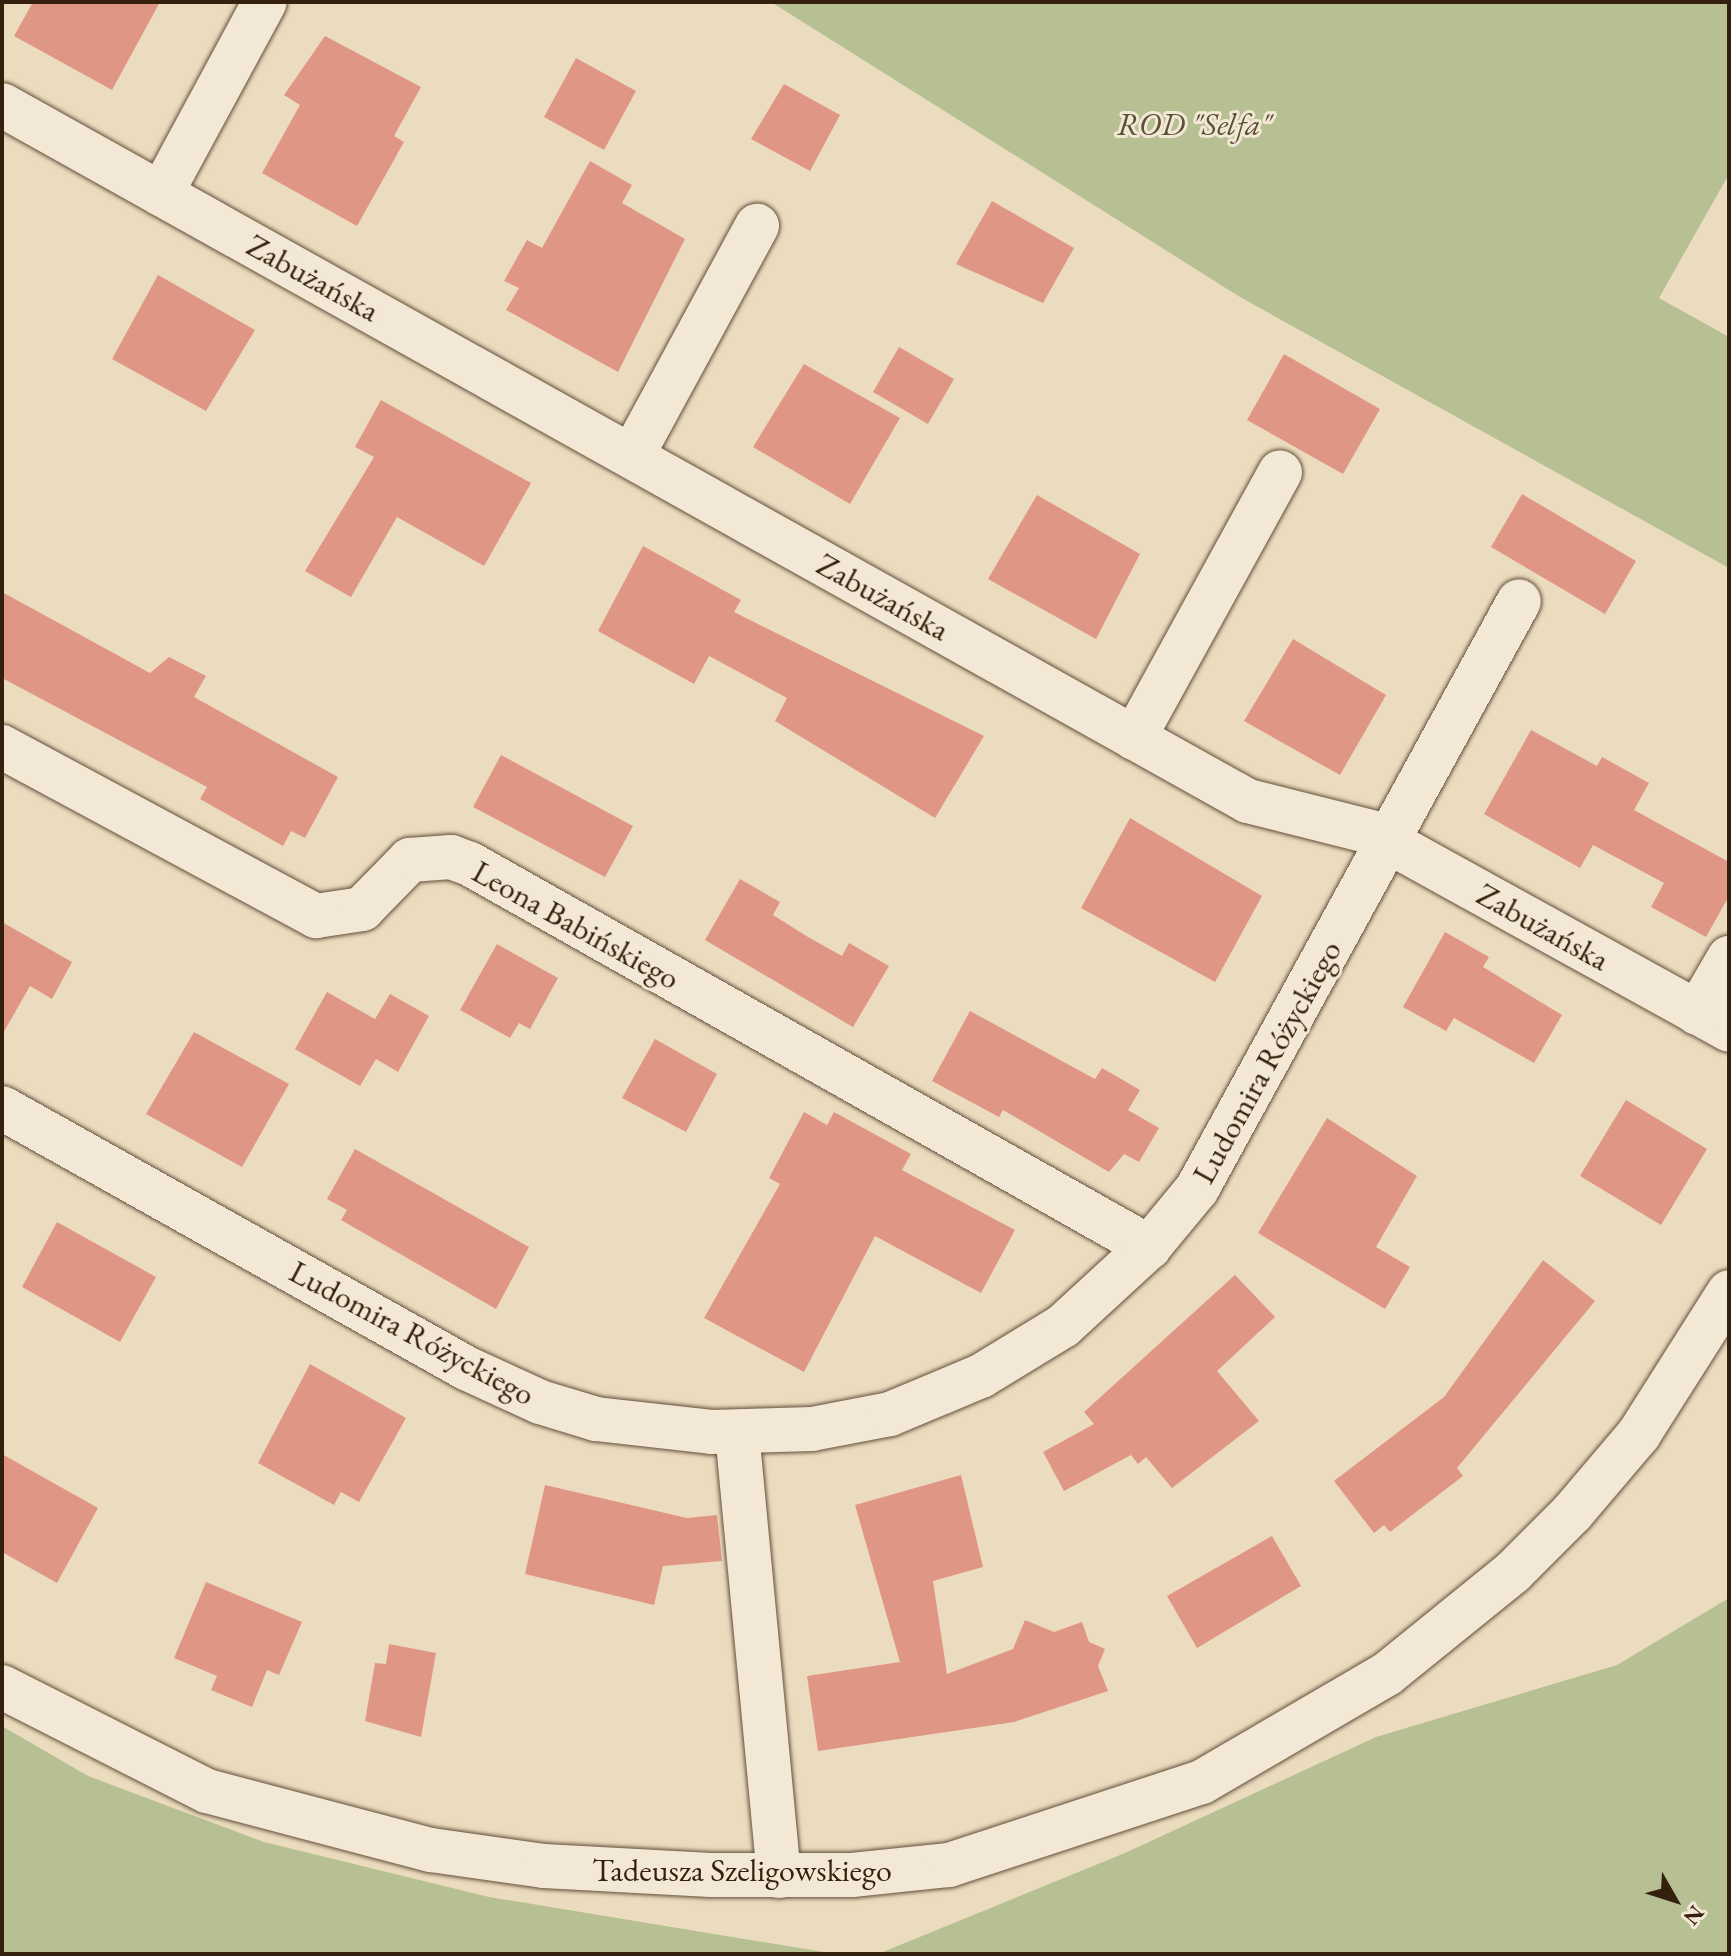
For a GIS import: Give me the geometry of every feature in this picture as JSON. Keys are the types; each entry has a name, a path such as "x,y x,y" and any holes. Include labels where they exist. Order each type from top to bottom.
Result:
{"street":[{"path":"161,194 265,2"},
{"name":"Zabużańska","path":"2,105 1134,738 1273,812 1349,824 1389,841 1713,1021 1729,958"},
{"path":"632,456 757,226"},
{"path":"1134,738 1280,472"},
{"path":"1389,841 1519,601"},
{"name":"Leona Babińskiego","path":"2,747 316,916 362,909 410,860 451,857 470,864 1149,1247"},
{"name":"Ludomira Różyckiego","path":"2,1108 502,1387 596,1419 737,1432 851,1424 935,1397 1063,1326 1149,1247 1222,1152 1389,841"},
{"name":"Tadeusza Szeligowskiego","path":"2,1687 165,1774 359,1836 544,1866 779,1876 901,1872 1002,1852 1202,1782 1312,1724 1387,1674 1545,1542 1639,1434 1729,1292"},
{"path":"737,1432 779,1876"}],"green space":[{"name":"ROD \"Selfa\"","path":"771,2 1729,2 1729,174 1659,298 1729,337 1729,568 1240,297"},
{"path":"1729,1598 1729,1954 878,1954 1125,1853 1376,1737 1617,1665"},
{"path":"2,1726 88,1776 264,1842 489,1897 836,1954 2,1954"}],"building":[{"path":"33,2 160,2 112,90 14,36"},
{"path":"325,36 421,87 394,136 404,142 357,226 262,173 300,105 284,95"},
{"path":"576,58 636,91 604,150 544,117"},
{"path":"784,84 840,115 810,171 751,139"},
{"path":"590,161 632,185 622,203 685,239 618,372 506,310 519,288 504,281 527,240 542,248"},
{"path":"992,201 1074,248 1043,303 956,264"},
{"path":"158,275 255,330 206,411 112,359"},
{"path":"899,347 954,379 928,424 873,392"},
{"path":"1284,354 1380,409 1343,474 1247,420"},
{"path":"804,364 900,418 850,504 753,447"},
{"path":"381,400 531,483 484,566 397,517 351,597 305,571 374,457 355,447"},
{"path":"1522,494 1636,561 1605,614 1491,547"},
{"path":"1037,495 1140,554 1096,639 988,579"},
{"path":"643,546 741,600 734,612 984,736 935,818 775,721 787,698 709,656 694,684 598,631"},
{"path":"2,592 150,673 169,657 206,676 194,697 338,777 305,838 291,831 283,846 200,799 207,787 2,678"},
{"path":"1293,639 1386,695 1340,775 1244,721"},
{"path":"1531,730 1597,766 1602,757 1649,783 1634,810 1729,862 1729,896 1706,937 1651,907 1664,883 1593,845 1580,868 1484,814"},
{"path":"501,755 633,826 605,877 473,807"},
{"path":"1130,818 1262,896 1215,982 1081,908"},
{"path":"740,879 780,902 773,915 808,937 842,956 849,943 889,966 853,1027 705,940"},
{"path":"2,922 72,962 52,999 30,986 2,1035"},
{"path":"1445,932 1489,957 1483,967 1562,1015 1534,1063 1454,1018 1446,1031 1403,1007"},
{"path":"497,944 558,978 530,1029 519,1023 510,1038 460,1010"},
{"path":"327,992 375,1019 390,994 429,1016 398,1072 376,1059 360,1086 295,1049"},
{"path":"970,1011 1095,1079 1102,1068 1140,1090 1128,1110 1159,1128 1139,1162 1124,1154 1109,1172 1003,1110 999,1117 932,1081"},
{"path":"194,1032 289,1084 242,1167 146,1114"},
{"path":"655,1039 717,1074 686,1132 622,1098"},
{"path":"1626,1100 1707,1149 1661,1225 1580,1176"},
{"path":"804,1112 827,1125 834,1112 911,1154 902,1170 1015,1230 981,1293 875,1236 804,1372 704,1318 780,1184 769,1178"},
{"path":"1327,1118 1417,1176 1376,1247 1410,1267 1385,1309 1258,1233"},
{"path":"355,1149 529,1247 496,1309 341,1220 347,1210 327,1199"},
{"path":"57,1222 156,1277 120,1342 22,1287"},
{"path":"1543,1260 1595,1301 1457,1468 1463,1476 1390,1532 1384,1525 1374,1533 1334,1481 1444,1397"},
{"path":"1235,1275 1275,1317 1217,1371 1259,1421 1172,1488 1146,1457 1138,1464 1131,1455 1064,1491 1043,1452 1094,1424 1084,1412"},
{"path":"310,1364 406,1418 359,1502 341,1492 334,1505 258,1463"},
{"path":"2,1454 98,1508 57,1583 2,1552"},
{"path":"961,1475 983,1567 933,1581 947,1674 1013,1649 1025,1620 1054,1632 1082,1622 1089,1642 1105,1649 1098,1666 1108,1691 1014,1722 818,1751 807,1676 900,1662 855,1505"},
{"path":"545,1485 687,1518 717,1515 722,1561 663,1566 654,1605 525,1574"},
{"path":"1272,1536 1301,1586 1197,1648 1167,1596"},
{"path":"206,1582 302,1622 279,1675 267,1670 252,1707 211,1690 217,1676 174,1658"},
{"path":"389,1644 436,1653 421,1737 365,1721 375,1663 386,1664"}]}
